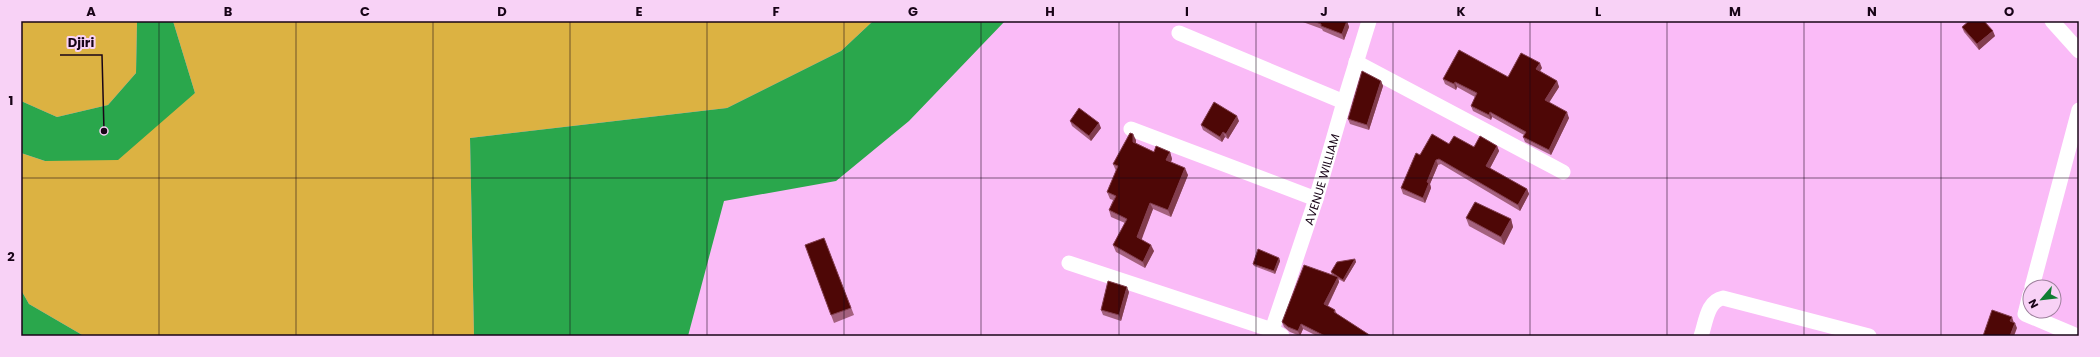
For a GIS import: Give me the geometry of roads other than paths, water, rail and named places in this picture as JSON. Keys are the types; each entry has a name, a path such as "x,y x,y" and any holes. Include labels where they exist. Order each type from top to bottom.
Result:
{"street":[{"name":"AVENUE WILLIAM","path":"1275,334 1369,21"},
{"path":"2052,21 2079,51"},
{"path":"1179,33 1344,102"},
{"path":"1356,62 1563,172"},
{"path":"2034,279 2079,110"},
{"path":"1131,129 1316,199"},
{"path":"1069,263 1275,334"},
{"path":"1701,336 1711,303 1716,299 1723,298 1819,330 1869,336"},
{"path":"2037,319 2077,336"}],"place":[{"name":"Djiri","path":"104,131"}]}
